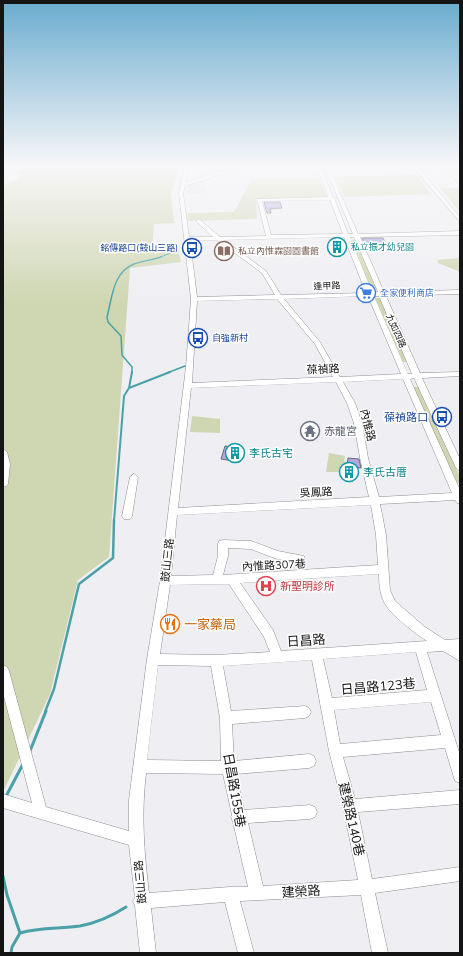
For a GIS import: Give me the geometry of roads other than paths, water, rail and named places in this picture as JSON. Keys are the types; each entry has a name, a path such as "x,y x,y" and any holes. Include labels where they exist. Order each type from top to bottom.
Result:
{"street":[{"name":"鼓山三路","path":"148,953 141,901 136,840 136,800 153,659 165,581 188,386 194,299 182,212"},
{"path":"262,212 269,237"},
{"name":"九如四路","path":"336,212 369,294 459,497"},
{"name":"九如四路","path":"346,212 417,376 460,468"},
{"path":"453,212 460,220"},
{"name":"內惟路","path":"199,221 218,238 264,272 279,297 318,343 351,403 358,423 364,458 382,535 385,590 391,604 405,618 442,645 460,655"},
{"path":"186,239 460,233"},
{"name":"逢甲路","path":"194,299 460,292"},
{"name":"葆禎路","path":"188,386 460,374"},
{"path":"3,452 6,464 3,484"},
{"path":"127,516 134,477"},
{"name":"吳鳳路","path":"173,512 459,497"},
{"path":"217,579 224,556 223,544 251,545 278,555 300,559"},
{"name":"內惟路307巷","path":"165,581 232,579 384,569"},
{"path":"232,579 234,585 269,634 277,656"},
{"name":"日昌路","path":"153,659 216,661 460,644"},
{"path":"420,647 460,776"},
{"name":"日昌路123巷","path":"316,653 327,704 435,696"},
{"name":"日昌路155巷","path":"216,661 226,718 228,768 238,818 257,894"},
{"path":"3,671 41,812"},
{"name":"建榮路140巷","path":"327,704 335,751 350,806 380,953"},
{"path":"226,718 305,712"},
{"path":"335,751 449,741"},
{"path":"140,766 228,768 309,761"},
{"path":"350,806 460,798"},
{"path":"9,803 136,840"},
{"path":"238,818 310,812"},
{"name":"建榮路","path":"141,901 230,894 257,894 367,887 460,874"},
{"path":"230,894 246,953"}],"waterway":[{"path":"160,257 173,252"},
{"path":"132,372 132,367 122,355 121,336 108,322 107,317 112,294 118,279 127,268 137,263 160,257"},
{"path":"167,373 185,366"},
{"path":"129,388 132,372"},
{"path":"129,388 170,372"},
{"path":"114,521 124,396 129,388"},
{"path":"45,712 54,689 79,584 113,558 114,520"},
{"path":"30,751 46,711"},
{"path":"3,802 23,764"},
{"path":"3,876 7,895 20,933"},
{"path":"20,933 86,925 104,919 126,907"},
{"path":"11,953 12,947 20,933"}],"place":[{"name":"私立振才幼兒園","path":"337,247"},
{"name":"銘傳路口(鼓山三路)","path":"192,248"},
{"name":"私立內惟霖園圖書館","path":"224,251"},
{"name":"全家便利商店","path":"366,293"},
{"name":"自強新村","path":"198,338"},
{"name":"葆禎路口","path":"442,417"},
{"name":"赤龍宮","path":"310,431"},
{"name":"李氏古宅","path":"235,453"},
{"name":"李氏古厝","path":"349,472"},
{"name":"新聖明診所","path":"266,586"},
{"name":"一家藥局","path":"170,624"}]}
